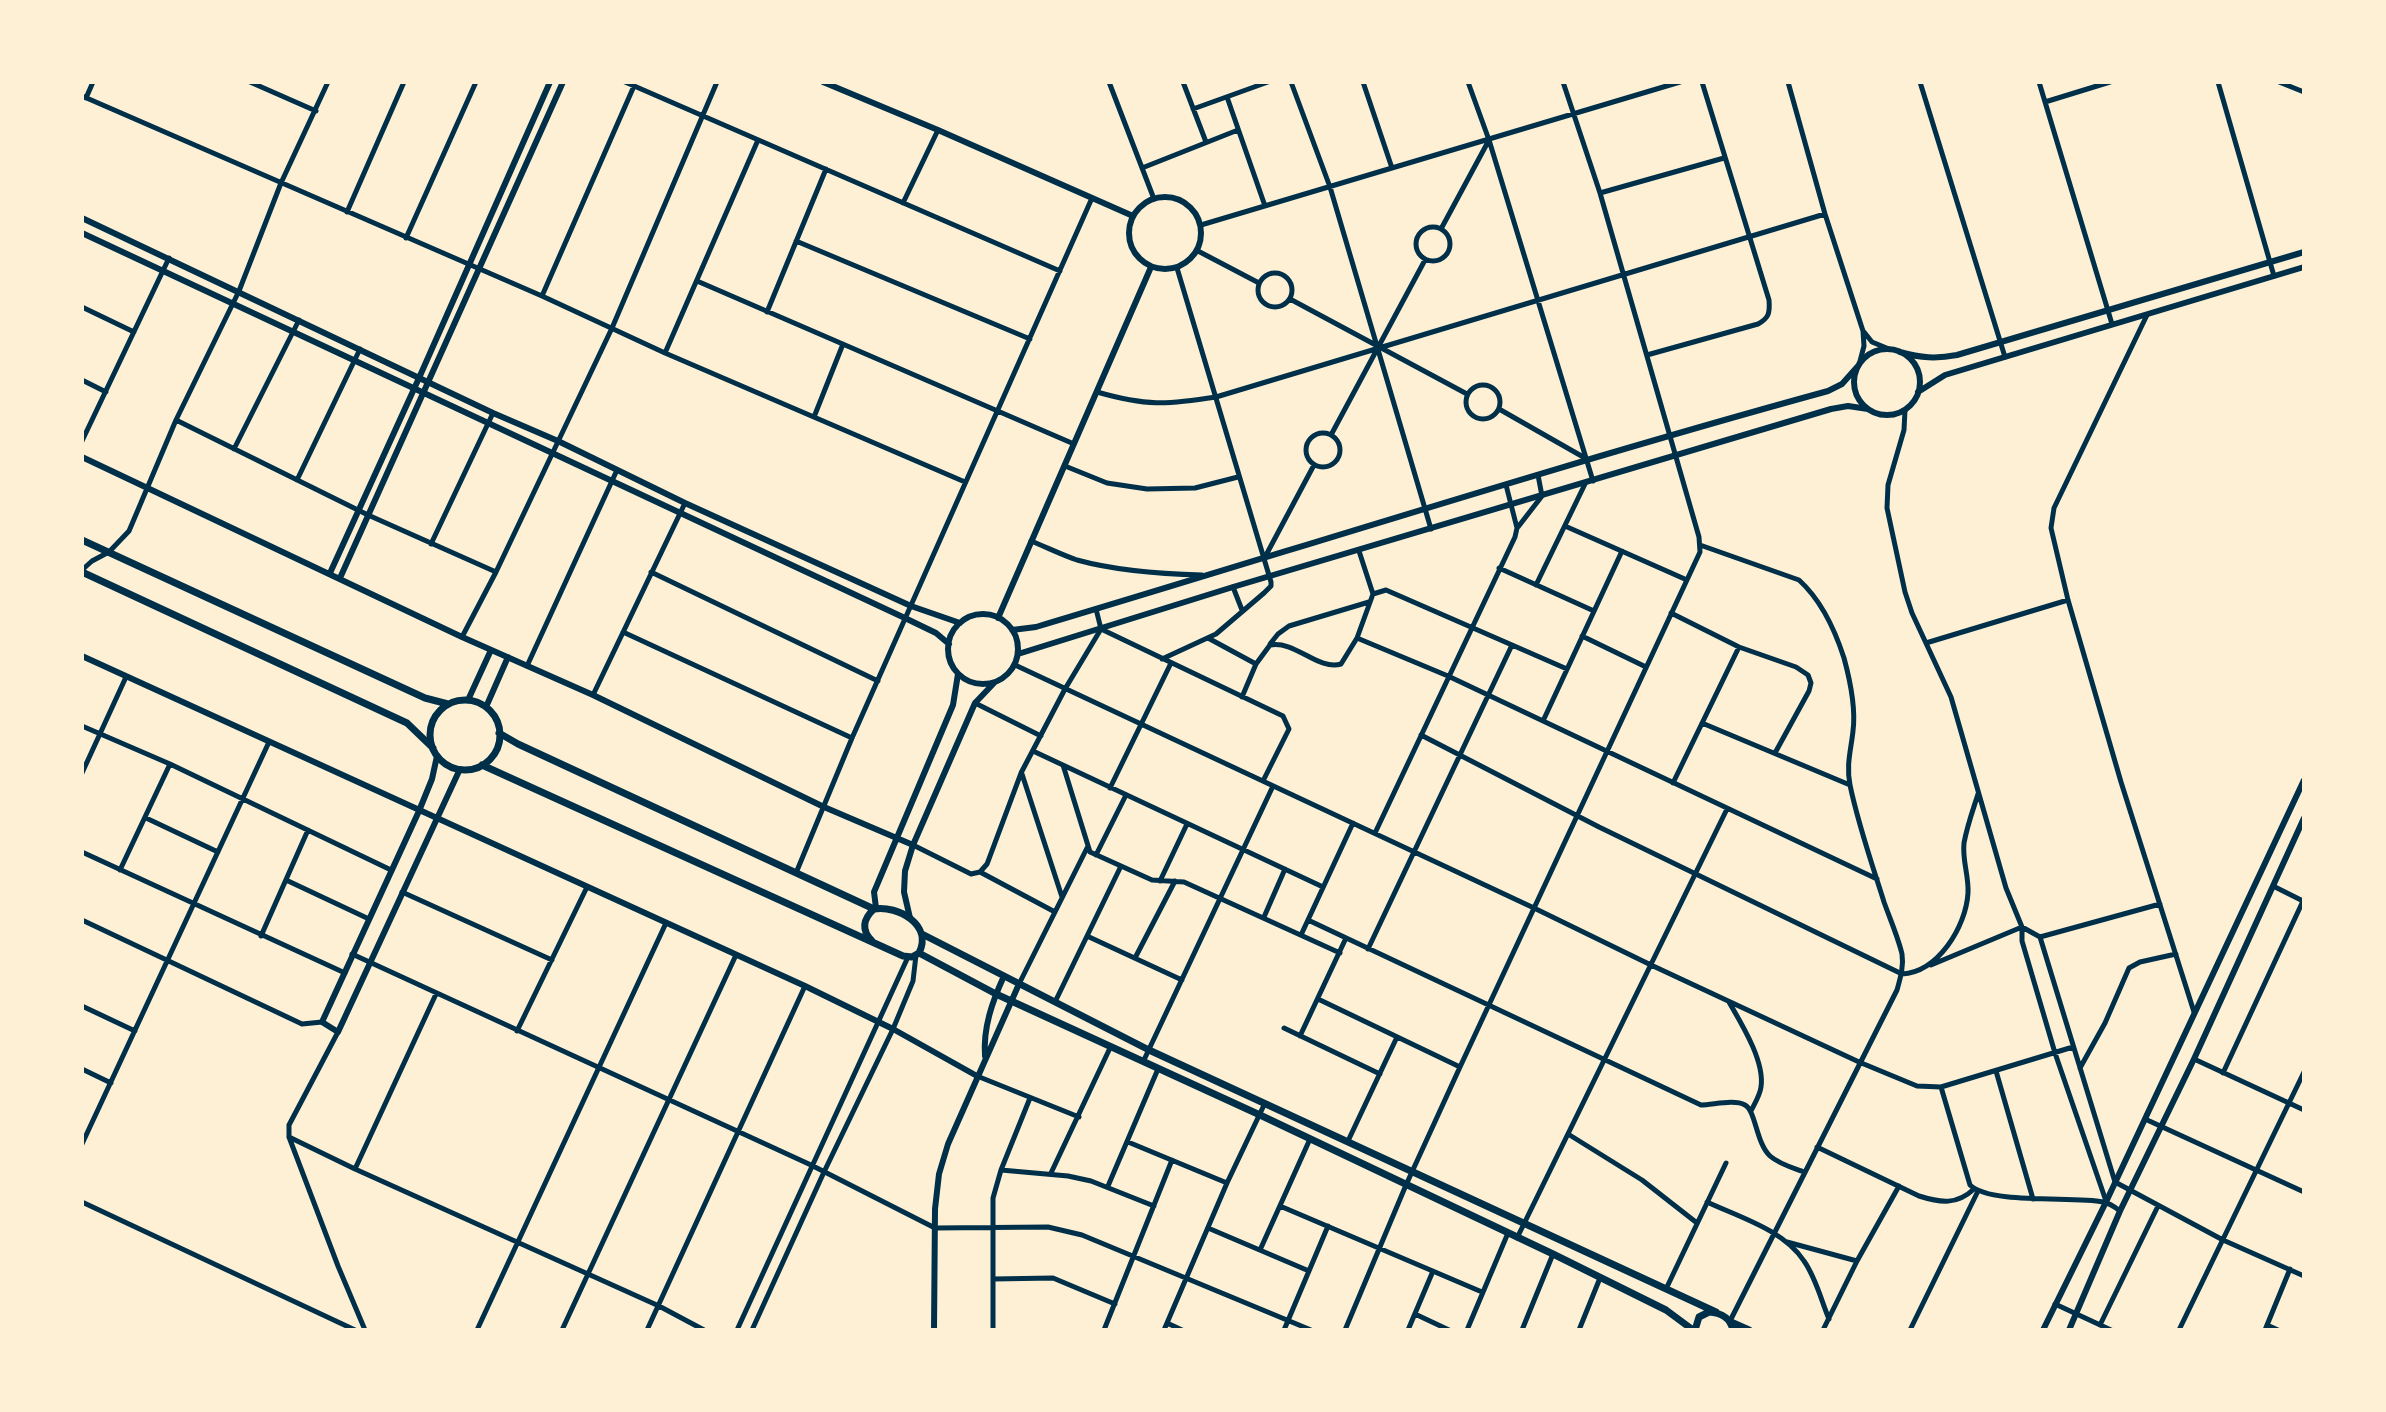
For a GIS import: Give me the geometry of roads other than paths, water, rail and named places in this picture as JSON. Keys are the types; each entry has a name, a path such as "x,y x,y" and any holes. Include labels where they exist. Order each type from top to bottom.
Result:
{"main road":[{"path":"82,540 425,698 448,704 468,700 486,707 497,723 499,733 495,751 482,765 469,770 444,763 407,723 82,571"},
{"path":"433,748 431,728 440,711 448,704"},
{"path":"499,733 796,873 875,908 892,909 910,918 922,934 1149,1050 1413,1170 1749,1330"},
{"path":"482,765 872,941 914,955 1260,1115 1553,1254 1666,1310 1694,1330 1699,1317 1716,1312"},
{"path":"872,941 865,929 865,921 875,908"},
{"path":"914,955 923,944 922,934"}],"street":[{"path":"93,82 84,97 965,482"},
{"path":"250,82 316,111"},
{"path":"82,571 92,561 109,552 129,531 176,420 239,291 281,183 328,82"},
{"path":"347,212 404,82"},
{"path":"406,238 476,82"},
{"path":"330,573 550,82"},
{"path":"340,578 563,82"},
{"path":"625,82 1060,271"},
{"path":"462,637 612,328 717,82"},
{"path":"823,82 1133,216"},
{"path":"1109,82 1154,199"},
{"path":"1183,82 1206,142"},
{"path":"1193,109 1268,82"},
{"path":"1291,82 1330,187 1431,530"},
{"path":"1364,82 1392,168"},
{"path":"1468,82 1539,299 1593,481"},
{"path":"1345,1330 1406,1185 1697,559 1700,545 1624,274 1563,82"},
{"path":"1201,225 1680,82"},
{"path":"1647,355 1758,324 1770,313 1769,300 1702,82"},
{"path":"1788,82 1825,214 1863,331 1864,346 1854,376 1854,387 1860,402 1868,409"},
{"path":"1920,82 2005,357"},
{"path":"2039,82 2112,324"},
{"path":"2045,102 2110,82"},
{"path":"2218,82 2274,276"},
{"path":"2279,82 2304,92"},
{"path":"542,296 634,86"},
{"path":"1227,97 1265,206"},
{"path":"903,203 938,130"},
{"path":"1142,168 1238,130"},
{"path":"665,353 758,140"},
{"path":"1441,229 1489,140"},
{"path":"1600,193 1724,158"},
{"path":"767,312 826,169"},
{"path":"1167,197 1179,200 1195,213 1201,225 1198,251 1177,268 1151,267 1142,261 1130,243 1133,216 1141,206 1154,199 1167,197"},
{"path":"796,873 852,738 1092,198"},
{"path":"1097,392 1144,404 1216,397 1825,214"},
{"path":"82,218 685,503 911,606 960,623"},
{"path":"1427,228 1441,229 1450,239 1449,252 1438,261 1425,260 1416,248 1419,234 1427,228"},
{"path":"82,233 907,619 936,633 949,644"},
{"path":"796,241 1030,339"},
{"path":"1198,251 1259,283"},
{"path":"1863,331 1872,342 1889,349 1922,359 1935,359 2001,343 2304,252"},
{"path":"82,441 169,258"},
{"path":"1331,435 1425,260"},
{"path":"998,618 1151,267"},
{"path":"1918,392 1945,375 2304,267"},
{"path":"1162,659 1208,638 1271,586 1177,268"},
{"path":"1269,274 1282,275 1291,285 1290,299 1279,307 1265,305 1259,297 1259,283 1269,274"},
{"path":"697,281 1074,445"},
{"path":"1290,299 1467,394"},
{"path":"82,307 134,332"},
{"path":"2147,314 2054,508 2051,528 2068,600 2121,782 2194,1012"},
{"path":"234,449 299,320"},
{"path":"814,417 843,344"},
{"path":"297,480 360,349"},
{"path":"1012,630 1036,627 1426,510 1587,458 1834,389 1874,352 1889,349"},
{"path":"1018,654 1839,407 1894,414 1905,410 1918,392 1916,369 1910,359 1900,352"},
{"path":"82,380 106,392"},
{"path":"1477,385 1491,386 1500,396 1499,409 1492,416 1478,418 1467,409 1467,394 1477,385"},
{"path":"1499,409 1587,458"},
{"path":"1905,410 1904,430 1888,485 1887,508 1905,592 1951,697 2006,888 2022,927 2022,941 2055,1053 2106,1202"},
{"path":"431,544 493,413"},
{"path":"176,420 368,515 496,572"},
{"path":"1317,434 1331,435 1340,445 1338,459 1328,467 1314,465 1306,454 1307,444 1317,434"},
{"path":"82,457 971,874 980,872 987,864 1021,773 1101,629 1096,609"},
{"path":"1264,558 1314,465"},
{"path":"1065,466 1107,483 1147,489 1195,488 1238,477"},
{"path":"527,667 617,470"},
{"path":"1375,833 1517,528 1542,496 1538,475"},
{"path":"1536,585 1585,484"},
{"path":"1506,485 1517,528"},
{"path":"593,695 685,503"},
{"path":"1565,526 1687,580"},
{"path":"1031,541 1077,560 1101,565 1207,576"},
{"path":"1700,545 1799,580 1817,600 1843,657 1850,685 1853,731 1847,761 1850,785 1902,955 1902,974 1897,990 1773,1234 1731,1324"},
{"path":"1270,645 1286,646 1332,666 1345,660 1357,638 1373,594 1359,551"},
{"path":"1543,721 1622,551"},
{"path":"1499,568 1594,611"},
{"path":"651,572 878,681"},
{"path":"1233,587 1242,610"},
{"path":"1373,594 1386,590 1567,669"},
{"path":"1926,643 2068,600"},
{"path":"1242,697 1256,664 1278,634 1289,626 1370,602"},
{"path":"1671,613 1739,647 1796,667 1808,675 1811,683 1809,691 1775,753"},
{"path":"910,918 904,892 905,871 913,845 975,703 1015,665 1018,654 1012,630 998,618 982,614 960,623 953,633 949,644 950,660 958,674 974,683 994,683"},
{"path":"1101,629 1283,716 1289,729 1263,781"},
{"path":"623,632 852,738"},
{"path":"1582,636 1646,667"},
{"path":"1208,638 1256,664"},
{"path":"1357,638 1448,676 1877,879"},
{"path":"1368,949 1512,645"},
{"path":"1673,783 1739,647"},
{"path":"468,700 491,650"},
{"path":"82,656 805,986 880,1022 977,1076 1079,1117"},
{"path":"486,707 508,657"},
{"path":"1110,788 1171,663"},
{"path":"1015,665 1729,1002 1917,1086 1941,1087 2073,1047"},
{"path":"875,908 874,892 953,705 958,674"},
{"path":"82,773 126,677"},
{"path":"975,703 1041,736"},
{"path":"1702,723 1850,785"},
{"path":"82,726 170,764 391,870"},
{"path":"1421,735 1578,816 1902,974 1913,973 2022,927"},
{"path":"82,1144 84,1134 111,1083 269,742"},
{"path":"1033,751 1323,887"},
{"path":"322,1022 419,811 432,779 437,756"},
{"path":"120,870 170,764"},
{"path":"1063,765 1090,852 1160,882 1184,882 1340,953"},
{"path":"365,1330 289,1137 289,1125 338,1032 460,769"},
{"path":"1021,773 1062,897"},
{"path":"2043,1330 2304,780"},
{"path":"1143,1062 1273,786"},
{"path":"1927,967 1962,921 1968,891 1964,842 1978,794"},
{"path":"1096,855 1126,795"},
{"path":"1517,1238 1727,809"},
{"path":"2069,1330 2120,1211 2194,1059 2304,818 2289,810"},
{"path":"146,818 218,852"},
{"path":"1301,935 1353,823"},
{"path":"1160,882 1187,824"},
{"path":"261,936 308,830"},
{"path":"934,1330 939,1174 948,1144 1011,1001 1088,846"},
{"path":"82,852 345,973"},
{"path":"1055,1002 1121,866"},
{"path":"1264,917 1285,869"},
{"path":"980,872 1055,912"},
{"path":"286,880 369,919"},
{"path":"1135,958 1175,880"},
{"path":"2223,1073 2304,901 2273,886"},
{"path":"517,1031 587,887"},
{"path":"402,892 552,960"},
{"path":"2040,937 2160,904"},
{"path":"82,920 302,1024 322,1022 338,1032"},
{"path":"1308,920 1701,1105 1741,1104 1751,1111 1759,1139 1769,1155 1804,1172"},
{"path":"477,1330 666,923"},
{"path":"2022,927 2040,937 2115,1182 2223,1240 2304,1276"},
{"path":"1087,936 1182,980"},
{"path":"1300,1036 1346,938"},
{"path":"352,954 811,1165 935,1228 1048,1227 1065,1230 1187,1277 1311,1330"},
{"path":"2079,1069 2105,1023 2129,968 2140,962 2176,954"},
{"path":"562,1330 736,955"},
{"path":"737,1330 811,1165 914,955"},
{"path":"752,1330 893,1029 913,981 914,955"},
{"path":"985,1060 987,1021 1004,976"},
{"path":"647,1330 805,986"},
{"path":"355,1169 436,994"},
{"path":"1318,999 1460,1067"},
{"path":"1729,1002 1747,1034 1761,1075 1761,1088 1751,1111"},
{"path":"82,1006 135,1031"},
{"path":"1284,1028 1380,1074"},
{"path":"1348,1141 1397,1037"},
{"path":"1051,1173 1110,1048"},
{"path":"2194,1059 2304,1110"},
{"path":"82,1069 111,1083"},
{"path":"1108,1186 1158,1069"},
{"path":"1996,1071 2033,1199"},
{"path":"2179,1330 2304,1072"},
{"path":"1941,1087 1970,1185 1976,1190 2033,1199 2106,1202 2120,1211"},
{"path":"993,1330 993,1198 1030,1098"},
{"path":"1164,1330 1265,1103"},
{"path":"2145,1119 2304,1192"},
{"path":"1568,1134 1642,1180 1697,1223"},
{"path":"289,1137 659,1306 704,1330"},
{"path":"1260,1250 1310,1139"},
{"path":"1128,1142 1227,1183"},
{"path":"1817,1147 1919,1196 1949,1202 1976,1190"},
{"path":"1104,1330 1172,1160"},
{"path":"1666,1289 1726,1163"},
{"path":"1001,1170 1051,1173 1108,1186 1154,1206"},
{"path":"1823,1330 1899,1186"},
{"path":"1910,1330 1976,1190"},
{"path":"82,1202 355,1330"},
{"path":"1707,1202 1786,1242 1805,1262 1829,1319"},
{"path":"1280,1206 1482,1292"},
{"path":"2100,1325 2158,1206"},
{"path":"1284,1330 1328,1226"},
{"path":"1208,1228 1309,1271"},
{"path":"1467,1330 1508,1233"},
{"path":"1786,1242 1857,1261"},
{"path":"1522,1330 1553,1254"},
{"path":"2278,1330 2266,1328 2290,1269"},
{"path":"1408,1330 1433,1271"},
{"path":"993,1279 1053,1278 1115,1304"},
{"path":"1579,1330 1600,1278"},
{"path":"2055,1304 2111,1330"},
{"path":"1415,1314 1449,1330"},
{"path":"1167,1323 1182,1330"}]}
